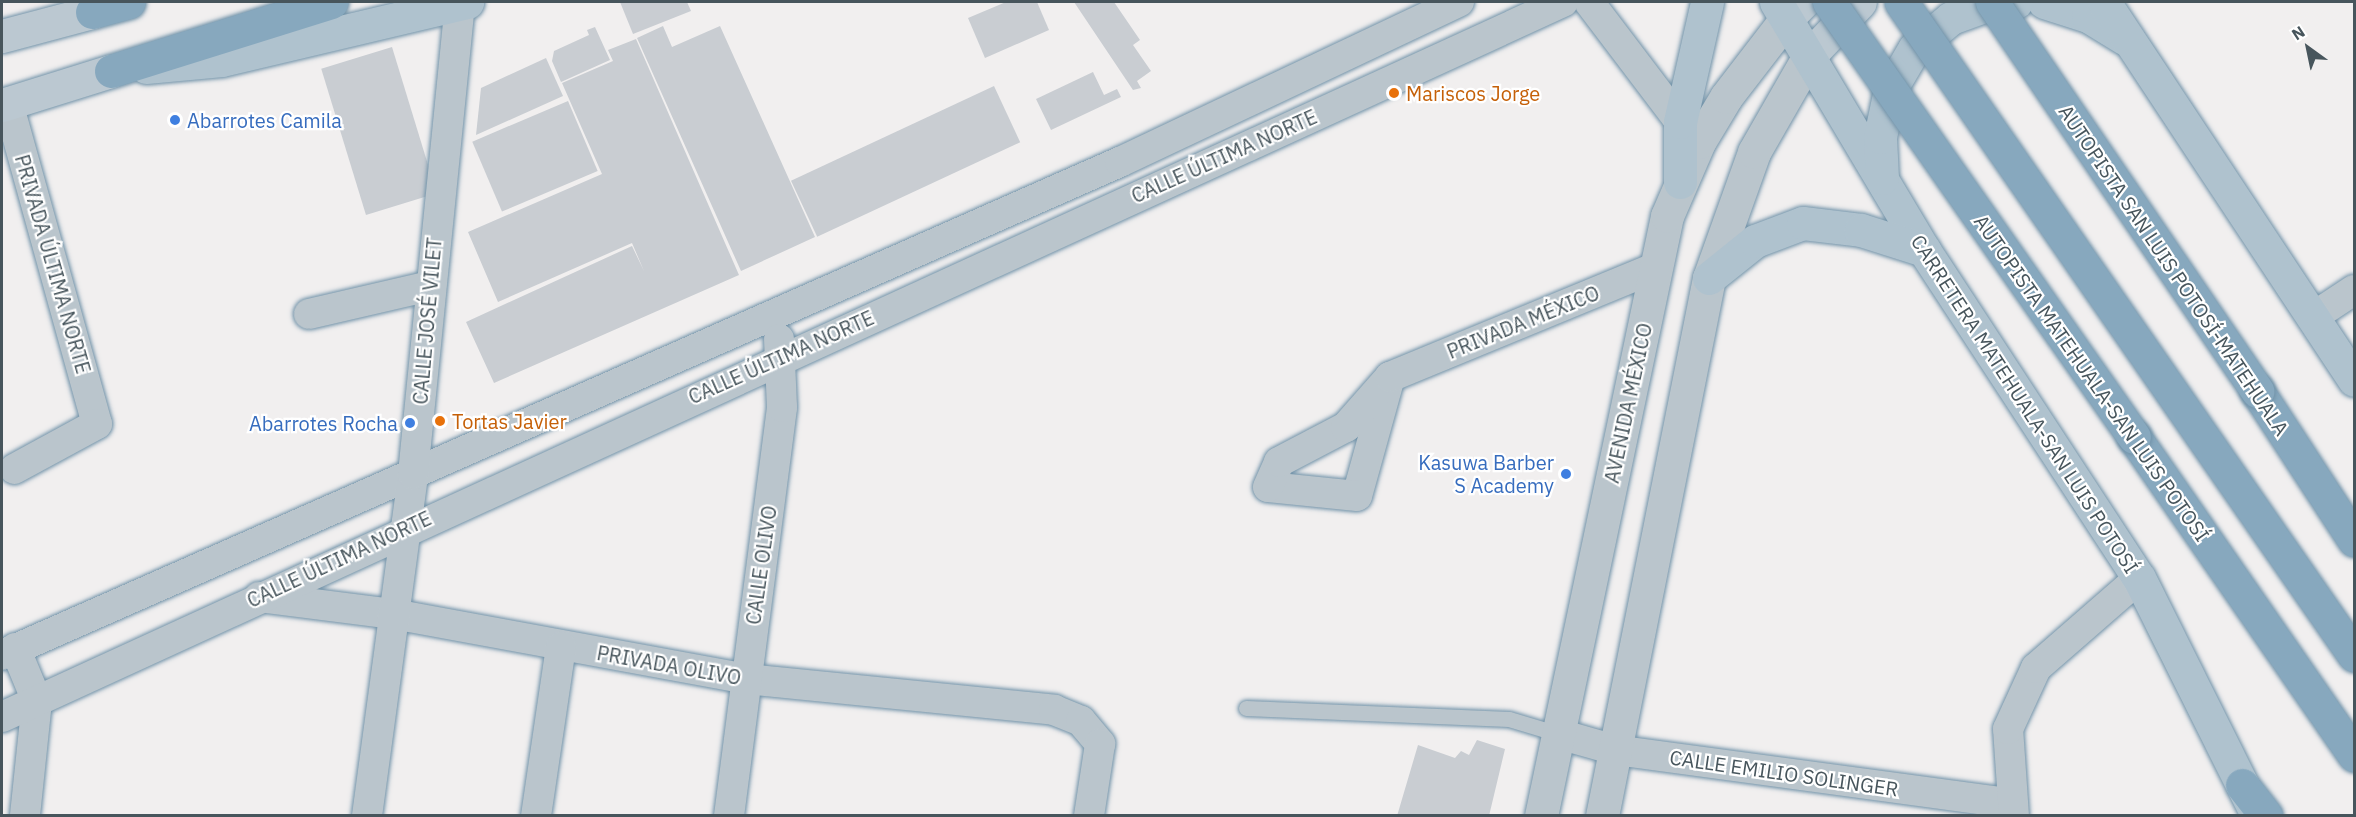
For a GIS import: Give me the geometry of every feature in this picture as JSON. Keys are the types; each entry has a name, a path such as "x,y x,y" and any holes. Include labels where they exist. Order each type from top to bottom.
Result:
{"highway":[{"path":"100,7 129,2"},
{"path":"111,71 331,2"},
{"name":"AUTOPISTA MATEHUALA-SAN LUIS POTOSÍ","path":"1829,2 2355,755"},
{"path":"1900,2 2355,656"},
{"name":"AUTOPISTA SAN LUIS POTOSÍ-MATEHUALA","path":"1992,2 2257,391 2355,540"},
{"path":"2257,391 2355,513"},
{"path":"2242,785 2266,816"}],"main road":[{"path":"1680,182 1680,122 1707,2"},
{"path":"1809,56 1860,2"},
{"path":"1882,182 1880,136 1890,90 1914,49 1951,18 1995,2 2016,2"},
{"path":"2044,2 2088,16 2130,42"},
{"path":"2104,2 2355,380"},
{"path":"5,104 111,71 222,60 463,3"},
{"path":"2,36 100,7"},
{"name":"CARRETERA MATEHUALA-SAN LUIS POTOSÍ","path":"1788,7 1809,56 1882,182 2139,578 2257,816"},
{"path":"1709,278 1755,241 1803,223 1861,230 1924,250"}],"street":[{"name":"CALLE ÚLTIMA NORTE","path":"8,651 775,315 1171,138 1459,2"},
{"path":"1589,2 1680,122"},
{"name":"CALLE JOSÉ VILET","path":"367,816 413,474 430,286 463,3"},
{"name":"CALLE ÚLTIMA NORTE","path":"2,717 405,529 1547,5"},
{"name":"AVENIDA MÉXICO","path":"1541,816 1667,216 1680,182 1726,97 1788,7"},
{"path":"1602,816 1709,278 1754,152 1809,56"},
{"name":"PRIVADA ÚLTIMA NORTE","path":"5,104 97,424 14,469"},
{"name":"PRIVADA MÉXICO","path":"1390,377 1357,496 1268,487 1279,462 1346,427 1390,377 1657,267"},
{"path":"309,314 430,286"},
{"path":"2313,317 2355,290"},
{"name":"CALLE OLIVO","path":"729,816 782,407 783,356 775,315"},
{"path":"2013,810 2008,729 2036,668 2139,578"},
{"name":"PRIVADA OLIVO","path":"259,597 393,614 561,647 746,679 1053,710 1080,721 1100,744 1089,816"},
{"path":"536,816 561,647"},
{"path":"8,651 38,700 25,816"},
{"name":"CALLE EMILIO SOLINGER","path":"1559,734 1615,750 2013,810"}],"lane":[{"path":"1246,708 1509,719 1559,734"}],"building":[{"path":"620,2 687,2 691,11 633,34"},
{"path":"1006,2 1037,2 1049,30 985,58 968,18"},
{"path":"1074,2 1114,2 1140,40 1133,45 1151,71 1137,81 1141,88 1133,90"},
{"path":"663,26 672,47 720,26 815,237 741,271 637,38"},
{"path":"595,27 610,60 561,82 552,61 554,51 589,35 587,30"},
{"path":"636,39 739,275 494,383 466,322 632,246 644,271 632,243 498,302 468,232 602,174 562,83 613,61 608,50"},
{"path":"392,47 437,193 366,215 321,69"},
{"path":"546,58 563,96 476,135 481,88"},
{"path":"1093,72 1104,95 1117,89 1121,97 1051,130 1036,99"},
{"path":"994,86 1020,142 817,237 791,181"},
{"path":"568,101 598,171 502,212 472,142"},
{"path":"1477,740 1505,749 1489,816 1397,816 1418,745 1455,758 1461,751 1469,755"}],"place":[{"name":"Mariscos Jorge","path":"1394,93"},
{"name":"Abarrotes Camila","path":"175,120"},
{"name":"Tortas Javier","path":"440,421"},
{"name":"Abarrotes Rocha","path":"410,423"},
{"name":"Kasuwa Barber S Academy","path":"1566,474"}]}
